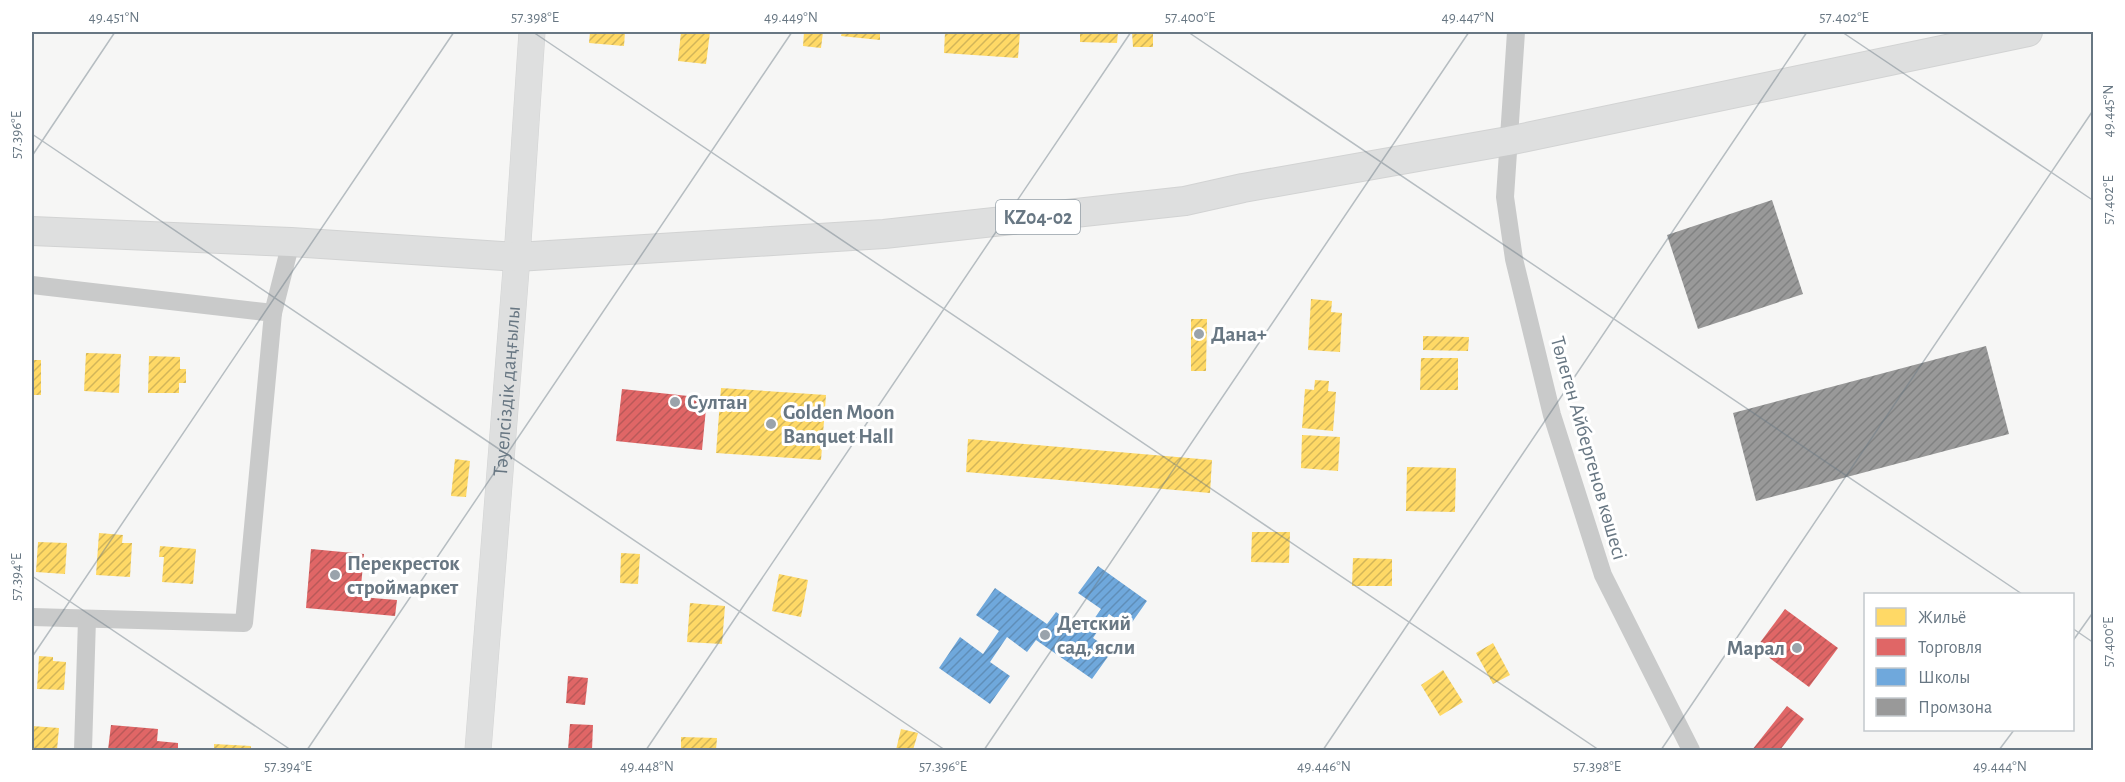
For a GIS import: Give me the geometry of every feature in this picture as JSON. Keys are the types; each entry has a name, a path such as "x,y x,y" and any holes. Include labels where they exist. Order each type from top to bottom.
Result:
{"main road":[{"name":"KZ04-02","path":"32,231 291,242 517,257 884,234 1185,201 1243,188 1508,141 2028,32"}],"street":[{"name":"Тәуелсіздік даңғылы","path":"478,750 517,257 532,32"},
{"name":"Төлеген Айбергенов көшесі","path":"1516,32 1504,197 1508,228 1552,416 1603,576 1691,750"},
{"path":"32,617 244,623 273,313 291,242"},
{"path":"32,285 273,313"},
{"path":"82,750 87,619"}],"building: Жильё":[{"path":"590,32 625,32 624,46 589,43"},
{"path":"681,32 710,32 706,64 678,61"},
{"path":"804,32 823,32 821,48 803,46"},
{"path":"842,32 880,32 880,40 841,36"},
{"path":"945,32 1020,32 1018,58 944,53"},
{"path":"1080,32 1118,32 1117,43 1080,42"},
{"path":"1132,32 1153,32 1153,47 1133,47"},
{"path":"1311,299 1332,301 1331,312 1342,313 1340,352 1308,350"},
{"path":"1191,319 1207,319 1206,371 1191,371"},
{"path":"1423,336 1469,337 1468,351 1423,350"},
{"path":"86,353 121,354 119,393 84,391"},
{"path":"149,356 180,357 180,369 186,369 186,383 179,383 179,393 148,393"},
{"path":"1421,358 1458,358 1458,390 1420,390"},
{"path":"32,360 41,360 41,395 32,395"},
{"path":"1315,380 1329,381 1328,391 1336,392 1333,431 1302,428 1305,389 1314,390"},
{"name":"Golden Moon Banquet Hall","path":"721,388 826,395 821,460 716,453"},
{"path":"1302,435 1340,437 1338,471 1301,468"},
{"path":"968,439 1212,460 1210,493 966,472"},
{"path":"455,459 470,461 466,497 451,496"},
{"path":"1407,467 1456,468 1455,512 1406,511"},
{"path":"1252,532 1290,532 1289,563 1251,562"},
{"path":"99,533 123,535 122,543 132,543 130,577 96,575"},
{"path":"38,542 67,543 65,574 36,572"},
{"path":"160,546 196,549 193,584 162,582 164,557 159,557"},
{"path":"621,553 640,554 638,584 620,583"},
{"path":"1353,558 1392,559 1392,586 1352,586"},
{"path":"779,574 808,580 801,617 772,611"},
{"path":"690,603 725,606 722,644 687,642"},
{"path":"1493,643 1510,675 1493,684 1476,653"},
{"path":"39,656 53,657 53,661 66,662 64,690 37,689"},
{"path":"1443,670 1463,702 1440,716 1421,685"},
{"path":"32,726 59,728 57,750 32,750"},
{"path":"901,729 918,733 913,750 896,750"},
{"path":"681,737 717,738 716,750 681,750"},
{"path":"214,744 251,746 251,750 214,750"}],"building: Торговля":[{"path":"622,389 707,398 702,450 616,441"},
{"name":"Перекресток строймаркет","path":"311,549 364,554 360,597 397,600 395,616 306,608"},
{"name":"Марал","path":"1785,609 1838,648 1809,687 1756,648"},
{"path":"568,676 588,678 585,705 566,703"},
{"path":"1787,706 1804,719 1780,750 1752,750"},
{"path":"570,724 593,725 592,750 568,750"},
{"path":"111,725 158,729 157,741 178,743 178,750 108,750"}],"building: Школы":[{"name":"Детский сад, ясли","path":"1098,566 1147,601 1128,628 1109,614 1093,638 1112,651 1092,679 1036,640 1027,652 1007,637 990,662 1010,676 990,704 939,668 960,637 983,654 999,631 976,615 995,588 1047,624 1056,612 1085,632 1101,609 1078,593"}],"building: Промзона":[{"path":"1772,200 1803,294 1698,329 1667,235"},
{"path":"1986,346 2009,434 1756,501 1733,413"}],"place":[{"name":"Дана+","path":"1199,334"},
{"name":"Султан","path":"675,402"},
{"name":"Golden Moon Banquet Hall","path":"771,424"},
{"name":"Перекресток строймаркет","path":"335,575"},
{"name":"Детский сад, ясли","path":"1045,635"},
{"name":"Марал","path":"1797,648"}]}
